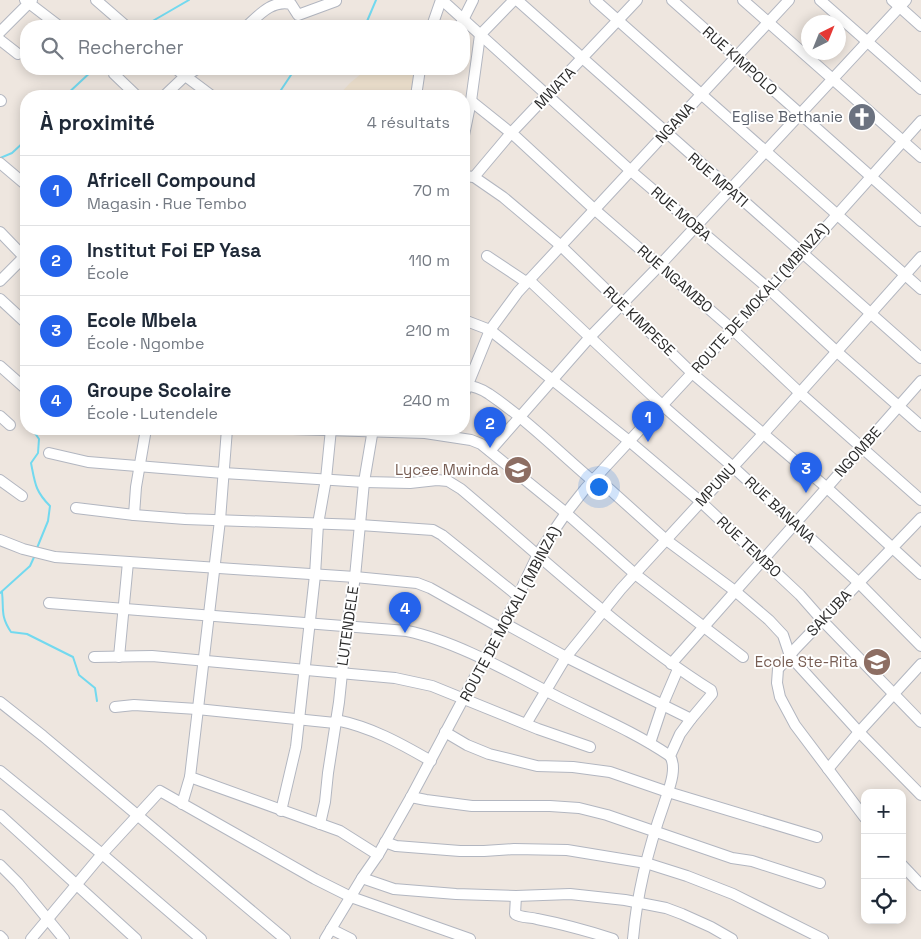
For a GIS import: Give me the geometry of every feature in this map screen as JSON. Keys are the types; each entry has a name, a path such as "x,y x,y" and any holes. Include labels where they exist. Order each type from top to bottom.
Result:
{"street":[{"path":"96,0 119,20"},
{"path":"434,20 442,0"},
{"name":"RUE MOBA","path":"442,0 459,20"},
{"path":"463,20 473,0"},
{"path":"470,106 480,35 515,0"},
{"name":"RUE MPATI","path":"515,0 921,358"},
{"path":"595,0 921,289"},
{"name":"MWATA","path":"470,176 548,96 637,0"},
{"name":"RUE KIMPOLO","path":"672,0 921,221"},
{"path":"743,0 921,157"},
{"name":"NGANA","path":"470,376 490,330 527,281 789,0"},
{"path":"820,0 921,89"},
{"path":"0,32 28,1 51,20"},
{"path":"253,20 262,12 279,3 292,4 298,15 336,1"},
{"path":"490,451 590,337 660,265 867,42 899,2 921,26"},
{"name":"RUE MOBA","path":"470,28 480,35 631,171 769,289 921,426"},
{"path":"0,40 18,54"},
{"path":"115,75 131,90"},
{"path":"417,90 419,75"},
{"path":"170,90 185,76 204,90"},
{"name":"RUE NGAMBO","path":"471,101 512,133 594,209 732,329 799,392 921,500"},
{"name":"ROUTE DE MOKALI (MBINZA)","path":"325,939 412,797 503,625 538,554 566,513 594,479 921,121"},
{"path":"0,164 20,180"},
{"name":"RUE KIMPESE","path":"470,178 503,197 560,245 692,373 764,433 921,574"},
{"path":"0,232 20,251"},
{"name":"RUE BANANA","path":"487,256 527,281 590,337 662,405 733,466 858,582 921,646"},
{"name":"MPUNU","path":"526,724 566,657 635,574 921,257"},
{"path":"0,282 20,263"},
{"path":"0,299 20,317"},
{"name":"RUE TEMBO","path":"470,322 490,330 629,441 701,502 800,595 921,722"},
{"path":"0,366 20,384"},
{"name":"NGOMBE","path":"650,743 674,667 703,627 921,381"},
{"path":"470,389 488,394 519,417 665,539 735,591 769,620 783,635 790,656 859,732 921,795"},
{"path":"0,416 10,425"},
{"path":"134,516 136,487 145,435"},
{"path":"182,804 190,777 205,660 220,520 226,435"},
{"path":"281,811 296,747 315,575 318,524 326,479 330,435"},
{"name":"LUTENDELE","path":"320,824 325,802 339,702 347,625 355,577 364,482 372,435"},
{"path":"458,435 490,451 566,513 635,574 743,657"},
{"path":"49,453 88,462 223,473 364,482 410,483 437,480 448,481 674,667 712,692 680,734 670,756"},
{"path":"0,480 22,496"},
{"path":"76,508 134,516 360,525 433,530 442,535 518,596"},
{"name":"SAKUBA","path":"861,813 795,725 780,697 777,683 778,670 822,620 921,518"},
{"path":"0,540 23,549 55,557 355,577 417,583 691,719"},
{"path":"119,657 128,562"},
{"path":"49,603 347,625 420,634 484,660 650,743 670,756 674,765 668,792 654,831 636,902 633,939"},
{"path":"94,658 152,656 395,678 432,686 526,724 590,747"},
{"path":"828,769 921,664"},
{"path":"0,702 285,939"},
{"path":"115,707 131,705 358,724 390,738 431,761"},
{"path":"445,732 467,745 490,754 537,766 573,767 610,772 668,792 818,837"},
{"path":"0,771 102,854 200,939"},
{"path":"190,777 340,832 378,855"},
{"path":"31,939 102,854 159,791 162,791 182,804 351,897 470,939"},
{"path":"412,797 472,806 579,808 607,815 732,858 752,861 820,883"},
{"path":"0,815 136,939"},
{"path":"385,842 396,846 460,851 567,850 646,863 687,876 733,894 824,939"},
{"path":"0,865 18,883 64,939"},
{"path":"906,869 921,886"},
{"path":"362,878 394,889 516,896 570,894 636,902 666,908 682,914 732,939"},
{"path":"516,896 515,914 518,916 544,920 613,939"},
{"path":"331,930 351,939"},
{"path":"0,936 3,939"}],"shaded area":[{"path":"360,75 413,75 411,90 344,90"}],"waterway":[{"path":"154,20 189,0"},
{"path":"368,20 376,0"},
{"path":"71,90 88,75"},
{"path":"281,90 291,75"},
{"path":"0,158 12,153 20,146"},
{"path":"36,435 39,439 38,453 31,463 38,491 50,506 48,521 37,548"},
{"path":"0,593 30,566 35,555"},
{"path":"2,592 4,617 11,632 27,634 73,657 79,675 95,688 97,701"}],"place":[{"name":"Eglise Bethanie","path":"862,117"},
{"name":"Africell Compound","path":"648,442"},
{"name":"Institut Foi EP Yasa","path":"490,448"},
{"name":"Lycee Mwinda","path":"518,470"},
{"name":"Ecole Mbela","path":"806,493"},
{"name":"Groupe Scolaire","path":"405,633"},
{"name":"Ecole Ste-Rita","path":"877,662"}]}
